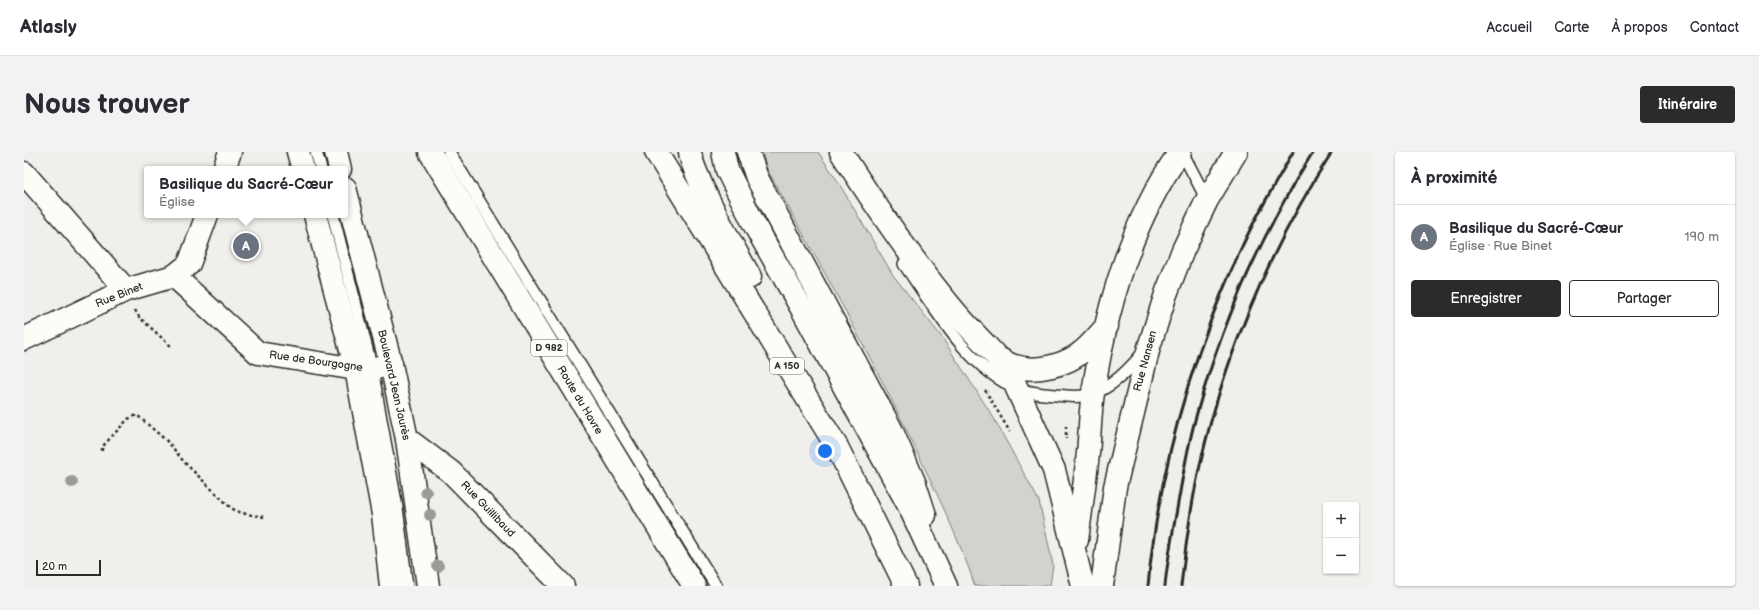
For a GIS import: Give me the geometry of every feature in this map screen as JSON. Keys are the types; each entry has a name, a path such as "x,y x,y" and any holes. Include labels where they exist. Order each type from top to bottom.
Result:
{"main road":[{"path":"225,166 230,152"},
{"path":"298,152 302,166"},
{"path":"336,152 339,166"},
{"name":"Route du Havre","path":"430,152 694,586"},
{"name":"A 150","path":"656,152 837,447 906,586"},
{"path":"690,152 691,159 706,195 729,240 853,454 910,570 916,586"},
{"path":"723,152 727,170 755,226 909,506 947,586"},
{"path":"748,152 756,178 891,429 915,484 947,586"},
{"path":"839,152 929,280 974,334 1009,371 1054,470 1076,553 1083,586"},
{"path":"1069,586 1076,553 1093,394 1116,289 1150,202 1168,170 1181,152"},
{"name":"Rue Nansen","path":"1102,586 1114,487 1149,347 1166,294 1183,250 1207,200 1236,152"},
{"path":"24,173 129,299"},
{"name":"Boulevard Jean Jaurès","path":"348,207 373,367 383,514 391,586"},
{"name":"Rue Binet","path":"24,339 129,299 174,276 189,264 206,218"},
{"name":"Boulevard Jean Jaurès","path":"316,218 373,367 407,439 428,586"},
{"name":"Rue de Bourgogne","path":"174,276 258,353 373,367"},
{"path":"998,358 1023,368 1054,365 1066,361 1083,352 1107,326"},
{"name":"Rue Guillibaud","path":"407,439 452,472 563,586"}],"lane":[{"path":"316,152 320,166"},
{"path":"449,152 716,586"},
{"path":"839,152 852,184 865,208 960,343 981,366 998,378 1016,388 1030,392 1050,395 1083,396 1093,394 1115,381 1131,367 1149,347"},
{"path":"1181,152 1207,200"},
{"path":"334,218 373,367 397,508 407,586"}],"path":[{"path":"129,299 140,317 173,348"},
{"path":"102,451 102,447 128,419 137,415 169,443 184,462 237,513 246,513 264,517"}],"shaded area":[{"path":"762,152 818,152 837,180 893,275 941,336 992,415 1039,501 1053,565 1050,586 975,586 949,521 884,384 767,169"}],"railway":[{"path":"1148,586 1160,499 1169,457 1192,373 1222,291 1240,251 1293,152"},
{"path":"1165,586 1184,470 1195,420 1205,385 1230,315 1244,282 1276,216 1313,152"},
{"path":"1181,586 1189,522 1196,484 1218,397 1232,354 1267,270 1287,229 1332,152"}],"place":[{"name":"Basilique du Sacré-Cœur","path":"246,246"}]}
